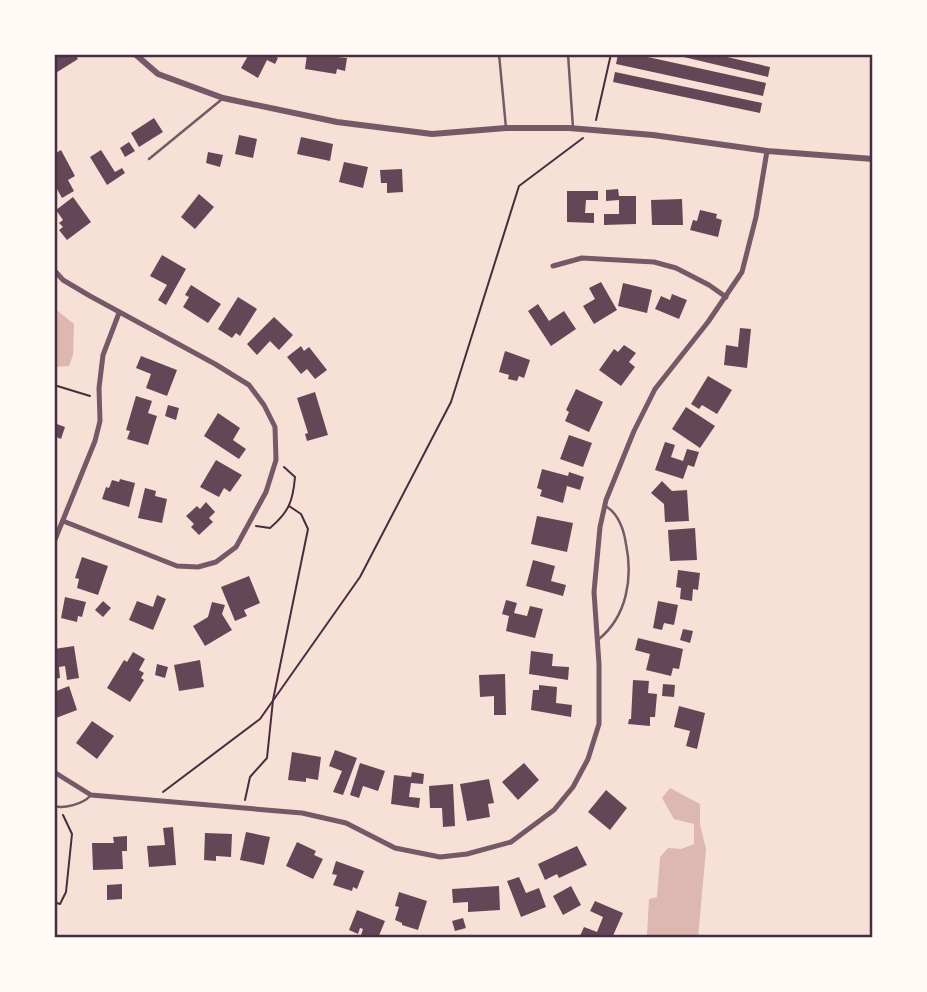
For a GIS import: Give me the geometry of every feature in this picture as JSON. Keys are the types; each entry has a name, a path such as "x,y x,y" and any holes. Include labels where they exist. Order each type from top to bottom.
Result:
{"street":[{"path":"135,54 158,74 223,98 337,122 432,134 506,128 573,128 653,135 767,151 873,159"},
{"path":"54,772 92,795 302,813 346,823 395,848 440,857 467,854 512,842 554,810 573,787 588,759 599,724 599,664 594,592 600,527 605,506 634,431 654,389 726,297 741,272 756,217 767,151"},
{"path":"552,266 582,258 653,262 676,268 726,297"},
{"path":"54,270 63,280 248,385 264,405 275,427 276,462 266,492 236,547 216,562 198,567 177,566 63,521"},
{"path":"54,541 95,441 100,421 103,355 119,313"}],"lane":[{"path":"499,54 506,128"},
{"path":"568,54 573,128"},
{"path":"149,159 223,98"},
{"path":"596,641 611,628 626,597 629,582 625,535 618,519 605,506"},
{"path":"54,806 87,800 92,795"}],"path":[{"path":"154,799 260,719 360,577 451,402 519,186 593,130 611,54"},
{"path":"54,385 99,398"},
{"path":"248,525 270,528 283,517 293,498 295,477 276,462"},
{"path":"244,808 250,777 267,758 273,700 308,529 301,514 289,506"},
{"path":"54,902 60,904 66,892 72,834 60,807"}],"shaded area":[{"path":"54,308 74,324 73,355 69,366 54,367"},
{"path":"670,788 700,804 700,824 706,849 698,938 666,935 656,938 647,935 649,899 657,897 660,857 668,848 681,849 694,844 694,824 674,819 662,798"}],"building":[{"path":"59,54 75,54 78,59 54,74 54,57"},
{"path":"249,54 271,54 278,58 275,64 267,60 258,78 241,68"},
{"path":"307,54 347,58 345,71 337,69 336,74 305,69"},
{"path":"618,54 634,54 766,83 763,96 616,64"},
{"path":"671,54 714,54 770,67 768,77"},
{"path":"615,72 762,103 760,113 613,82"},
{"path":"154,118 163,132 139,147 131,133"},
{"path":"239,135 257,139 253,158 235,154"},
{"path":"301,137 333,144 330,161 297,154"},
{"path":"129,142 135,151 125,157 120,148"},
{"path":"61,150 75,176 68,180 74,191 62,198 57,189 54,190 54,154"},
{"path":"101,150 115,172 122,168 125,173 107,185 90,157"},
{"path":"208,152 223,155 220,167 206,163"},
{"path":"344,162 368,167 363,188 339,182"},
{"path":"402,169 403,192 387,193 387,183 381,183 380,170"},
{"path":"618,189 619,196 636,196 636,224 604,225 604,214 619,214 619,200 606,201 606,190"},
{"path":"567,191 598,191 598,200 586,200 585,213 594,213 594,223 567,222"},
{"path":"199,194 214,207 195,229 181,217"},
{"path":"73,197 91,222 67,240 59,230 63,227 59,223 63,220 56,210"},
{"path":"682,199 683,225 652,225 651,200"},
{"path":"700,210 717,214 716,218 722,220 718,237 690,230 693,220 697,221"},
{"path":"162,255 186,269 166,305 158,300 167,285 150,276"},
{"path":"601,282 617,310 594,324 583,306 595,299 589,288"},
{"path":"623,283 652,290 647,313 618,306"},
{"path":"191,285 221,304 208,323 183,307 189,297 185,295"},
{"path":"672,294 687,300 679,319 655,309 661,296 670,300"},
{"path":"238,297 257,309 240,336 236,333 232,338 218,329"},
{"path":"538,304 549,321 564,311 576,329 551,346 528,311"},
{"path":"274,317 293,335 279,350 270,341 257,355 247,344"},
{"path":"740,328 751,329 747,368 724,365 726,345 738,347"},
{"path":"624,345 636,353 629,362 635,367 621,386 599,370 614,349 618,352"},
{"path":"301,346 304,351 309,347 327,370 315,379 307,369 301,374 287,357"},
{"path":"505,351 530,360 524,378 519,376 517,381 508,379 509,375 499,372"},
{"path":"141,356 177,370 167,396 146,388 151,374 136,368"},
{"path":"708,376 732,390 717,414 702,405 699,409 691,404"},
{"path":"576,389 603,402 589,432 565,421 569,412 566,410"},
{"path":"315,392 328,435 307,441 305,434 308,433 297,398"},
{"path":"136,396 152,401 148,413 157,416 148,445 127,439 130,431 126,430"},
{"path":"168,405 179,408 176,420 165,416"},
{"path":"686,407 715,426 700,448 672,429"},
{"path":"218,413 240,428 233,440 246,449 239,459 204,436"},
{"path":"54,423 65,427 61,439 54,436"},
{"path":"569,435 592,443 583,467 560,459"},
{"path":"665,442 675,445 671,457 683,461 687,449 699,452 694,467 688,465 683,479 655,470"},
{"path":"216,460 242,475 230,492 224,488 219,497 200,487"},
{"path":"542,469 568,476 569,472 584,477 580,490 567,486 563,503 540,496 542,490 537,488"},
{"path":"120,479 135,483 129,507 102,499 112,480 119,482"},
{"path":"662,481 672,491 687,490 689,521 665,522 664,504 651,493"},
{"path":"145,488 156,491 155,496 167,499 162,523 138,518"},
{"path":"206,502 215,512 209,518 213,522 199,535 186,516 197,506 200,509"},
{"path":"537,516 573,523 567,552 531,544"},
{"path":"695,528 697,560 670,561 668,530"},
{"path":"82,557 108,566 98,595 77,588 79,579 75,578"},
{"path":"533,560 555,566 551,581 566,585 563,596 526,586"},
{"path":"678,570 700,573 698,590 693,589 692,601 680,599 681,588 676,587"},
{"path":"249,576 260,603 244,610 247,616 235,621 221,587"},
{"path":"157,595 166,599 153,630 129,620 137,601 153,607"},
{"path":"65,597 86,602 82,617 78,616 77,622 61,618"},
{"path":"506,600 517,603 514,613 527,616 530,606 543,609 535,638 506,631 509,616 502,614"},
{"path":"103,601 111,608 103,617 95,610"},
{"path":"658,601 678,605 674,625 664,623 662,630 653,628"},
{"path":"212,602 225,605 222,614 232,630 205,646 193,626 208,617"},
{"path":"683,629 693,631 690,643 680,640"},
{"path":"638,638 683,649 679,669 673,668 671,676 646,670 650,654 635,650"},
{"path":"74,646 79,678 67,680 65,666 59,667 60,678 54,679 54,649"},
{"path":"531,651 553,654 552,666 569,667 568,680 529,674"},
{"path":"133,652 145,659 139,670 144,673 141,678 144,680 130,702 107,688 124,660 127,662"},
{"path":"200,660 204,687 179,691 174,665"},
{"path":"157,664 168,667 165,678 155,675"},
{"path":"505,674 506,715 494,715 494,696 480,697 479,675"},
{"path":"633,680 649,681 648,693 657,694 655,717 650,717 650,726 628,724 631,719"},
{"path":"663,684 675,685 674,697 662,696"},
{"path":"539,685 557,687 556,703 572,705 571,717 531,710 533,690 539,690"},
{"path":"69,686 77,710 56,718 54,692"},
{"path":"679,706 705,713 697,749 686,746 690,731 674,727"},
{"path":"92,721 114,736 97,759 76,743"},
{"path":"335,750 357,758 343,795 333,792 342,771 329,766"},
{"path":"292,752 321,757 318,780 288,780"},
{"path":"360,763 385,771 378,791 363,786 359,798 350,795"},
{"path":"524,763 539,780 518,800 502,782"},
{"path":"412,772 424,774 423,784 411,783 409,797 420,798 419,808 391,804 394,775 411,777"},
{"path":"489,779 494,803 488,804 490,817 467,821 460,784"},
{"path":"453,784 455,826 443,827 442,808 430,808 429,786"},
{"path":"606,790 627,808 610,830 588,812"},
{"path":"173,827 176,865 149,867 147,846 165,845 163,828"},
{"path":"246,832 270,837 264,865 240,860"},
{"path":"205,833 232,834 231,857 216,856 216,861 204,860"},
{"path":"127,836 127,851 122,851 123,869 93,870 92,843 114,843 113,837"},
{"path":"297,842 316,851 314,855 323,859 313,879 286,866"},
{"path":"577,846 587,865 559,878 557,874 545,880 538,864"},
{"path":"336,861 364,871 357,889 353,887 352,891 333,885 337,875 332,874"},
{"path":"519,877 526,893 539,888 546,907 521,917 507,881"},
{"path":"122,884 122,899 107,900 107,885"},
{"path":"499,886 500,910 468,912 468,902 453,903 452,889"},
{"path":"571,886 581,905 563,915 553,896"},
{"path":"399,892 427,901 418,930 395,920 399,907 395,906"},
{"path":"595,901 623,913 612,938 580,936 584,927 597,932 603,917 590,911"},
{"path":"357,910 385,921 378,938 360,938 363,929 360,928 358,934 349,930"},
{"path":"463,918 466,928 455,931 452,921"}]}
